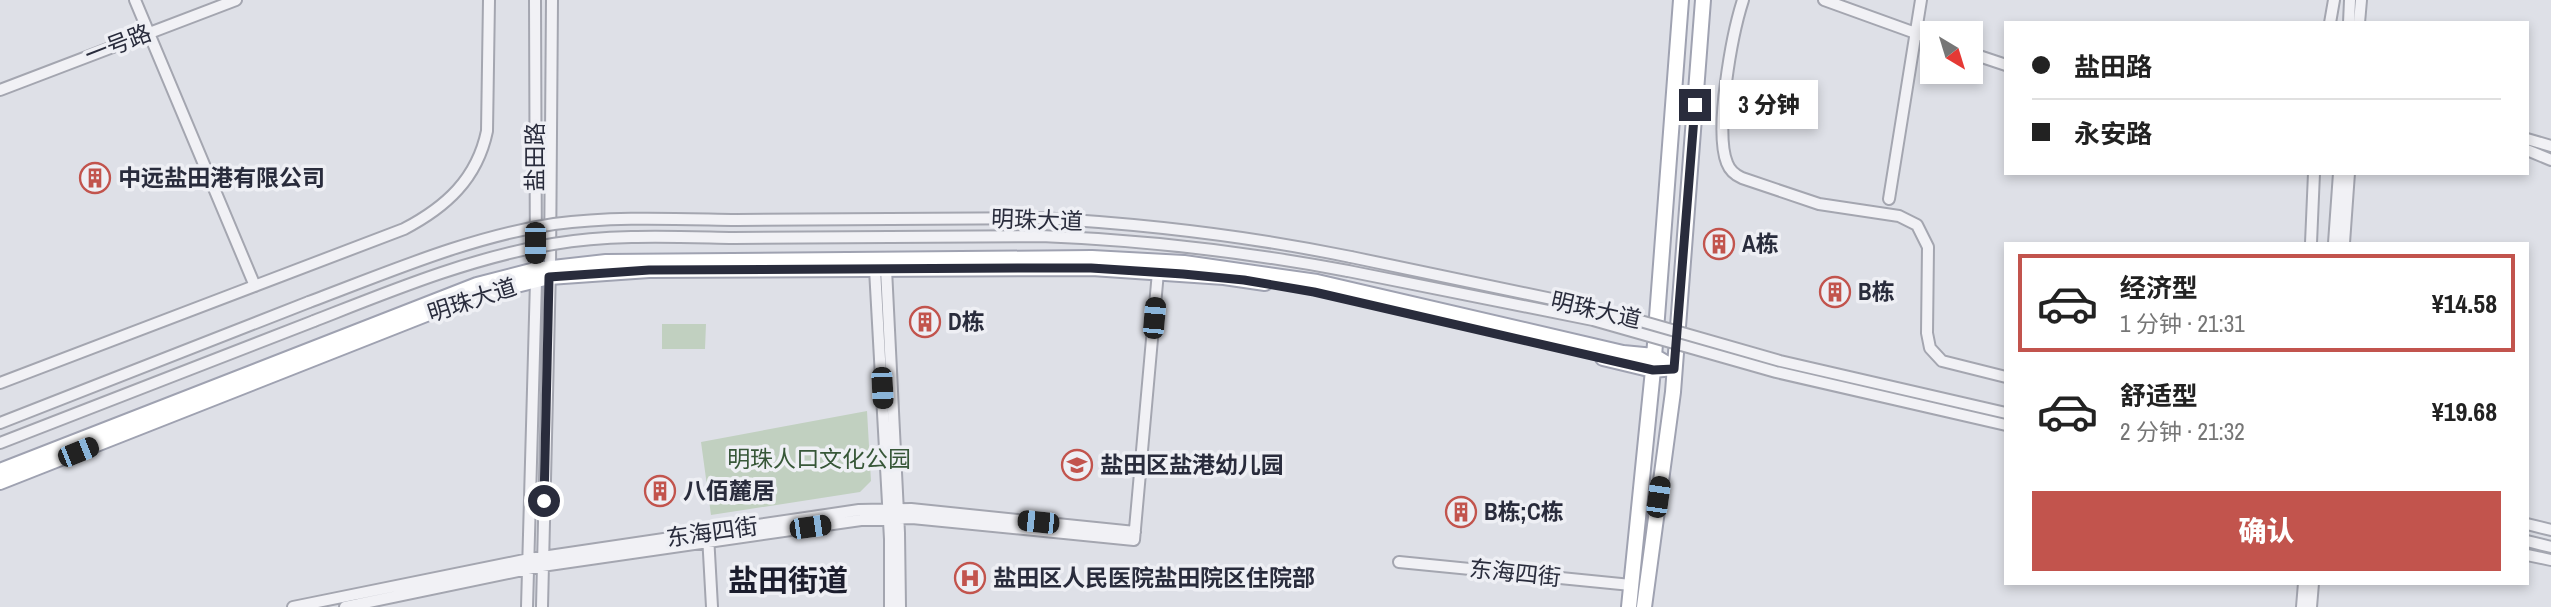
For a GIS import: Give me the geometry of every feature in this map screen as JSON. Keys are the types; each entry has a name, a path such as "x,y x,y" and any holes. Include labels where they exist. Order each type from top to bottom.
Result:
{"main road":[{"path":"1629,607 1654,363 1681,0"},
{"path":"1644,607 1674,369 1703,0"},
{"name":"明珠大道","path":"0,471 477,285 650,260 1092,258 1184,263 1317,282 1623,353 1674,369"},
{"name":"明珠大道","path":"0,482 439,309 542,274 649,270 1091,268 1224,277 1314,292 1654,363"}],"street":[{"path":"135,0 255,286"},
{"name":"一号路","path":"0,90 236,0"},
{"path":"0,383 404,229 438,209 466,181 483,146 487,131 489,0"},
{"name":"盐田路","path":"535,0 542,274 542,607"},
{"name":"盐田路","path":"527,607 552,0"},
{"path":"1743,0 1731,47 1724,107 1724,155 1728,167 1742,178 1818,204 1899,216 1917,225 1928,247 1927,333 1930,348 1942,361 2004,376"},
{"path":"1824,0 1920,34"},
{"path":"1889,199 1921,0"},
{"path":"2330,21 2334,0"},
{"path":"2349,21 2350,0"},
{"path":"2359,21 2361,0"},
{"path":"1983,57 2004,64"},
{"path":"2529,140 2551,146"},
{"path":"2529,151 2551,160"},
{"path":"2311,242 2314,175"},
{"path":"2334,242 2339,175"},
{"path":"2344,242 2349,175"},
{"name":"明珠大道","path":"0,424 443,252 529,229 592,220 737,219 1052,219 1170,228 1290,244 1595,308 1780,360 2004,413"},
{"name":"明珠大道","path":"0,443 447,270 519,250 604,239 1087,237 1285,259 1592,320 1776,372 2004,425"},
{"path":"880,269 900,607"},
{"name":"东海四街","path":"293,607 330,603 542,561 894,514 1135,536 1158,272"},
{"path":"890,607 894,514"},
{"path":"2529,527 2551,532"},
{"path":"708,537 712,607"},
{"path":"2529,542 2551,547"},
{"path":"2529,555 2551,560"},
{"name":"东海四街","path":"1399,562 1631,585"},
{"name":"东海四街","path":"345,607 528,564"},
{"path":"2302,607 2304,585"},
{"path":"2311,607 2313,585"}],"green space":[{"path":"662,324 706,324 705,349 662,349"},
{"name":"明珠人口文化公园","path":"867,411 871,481 860,492 711,515 701,442"}],"place":[{"name":"中远盐田港有限公司","path":"95,178"},
{"name":"A栋","path":"1719,244"},
{"name":"B栋","path":"1835,292"},
{"name":"D栋","path":"925,322"},
{"name":"盐田区盐港幼儿园","path":"1077,465"},
{"name":"八佰麓居","path":"660,491"},
{"name":"B栋;C栋","path":"1461,512"},
{"name":"盐田区人民医院盐田院区住院部","path":"970,578"}],"district":[{"name":"盐田街道","path":"788,581"}],"route":[{"path":"544,501 549,277 566,275 649,270 1091,268 1224,277 1366,303 1653,370 1674,369 1695,105"}]}
